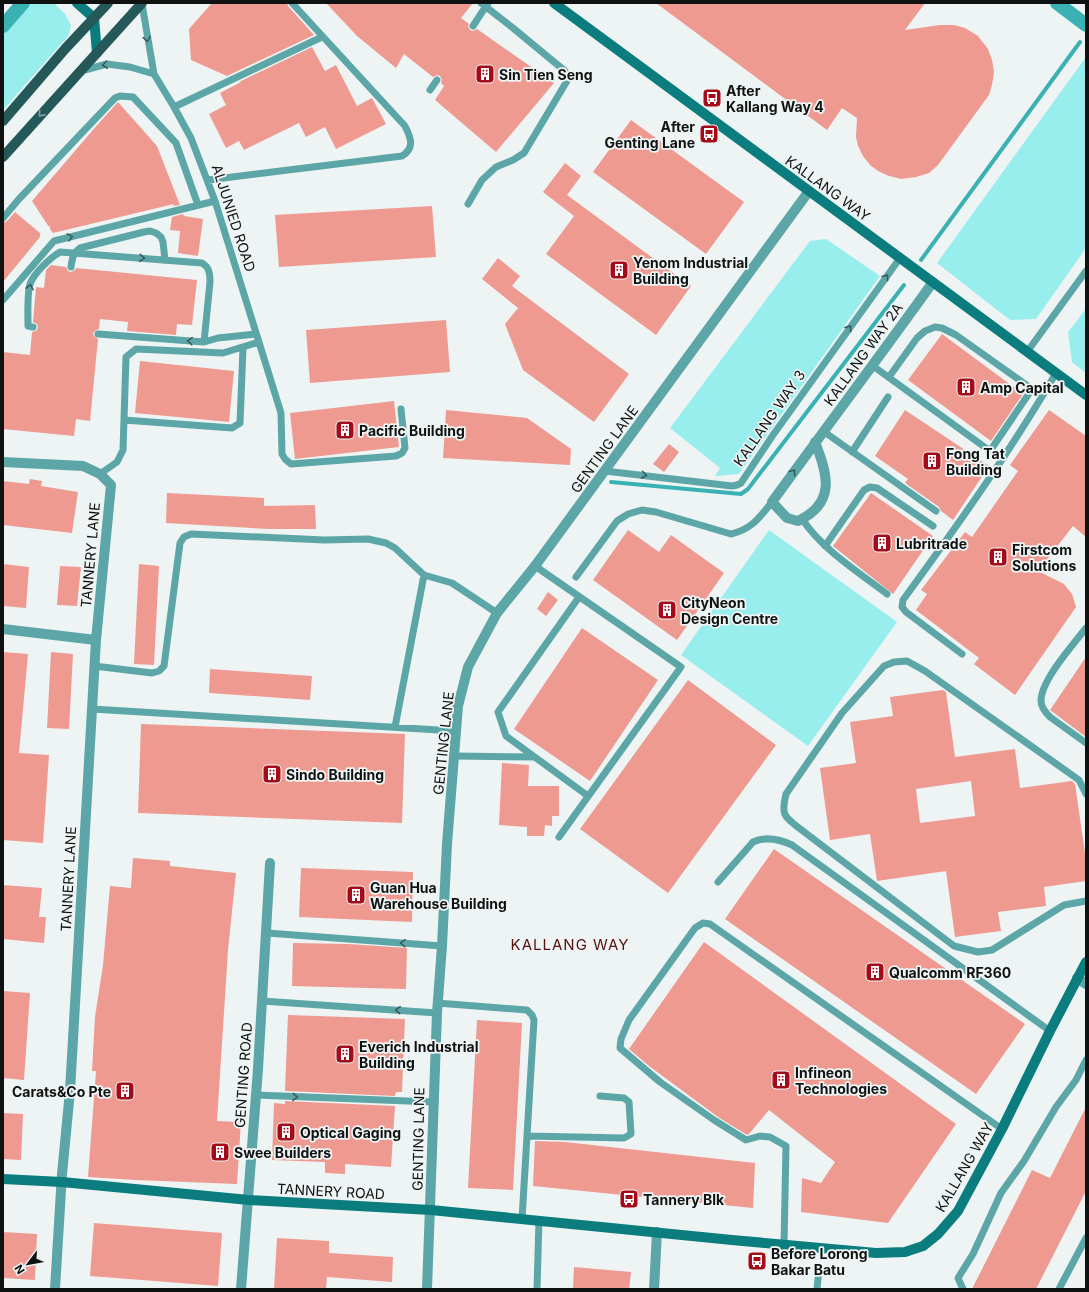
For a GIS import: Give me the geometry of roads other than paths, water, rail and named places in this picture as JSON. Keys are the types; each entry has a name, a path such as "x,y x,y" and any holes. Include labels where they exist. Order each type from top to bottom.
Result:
{"main road":[{"path":"3,121 108,3"},
{"name":"ALJUNIED ROAD","path":"3,157 142,3"}],"street":[{"path":"77,3 94,18 97,53"},
{"name":"KALLANG WAY","path":"554,3 1086,395"},
{"name":"GENTING LANE","path":"427,1289 437,1008 447,852 455,731 458,706 468,666 497,613 535,566 809,191"},
{"name":"KALLANG WAY 2A","path":"772,502 933,282"},
{"path":"772,502 787,518 798,521 808,516 822,500 827,486 824,464 815,442"},
{"path":"3,462 83,466 100,474"},
{"name":"TANNERY LANE","path":"55,1289 70,1091 94,666 111,485 100,474"},
{"path":"3,629 96,640"},
{"name":"GENTING ROAD","path":"241,1289 249,1200 267,933 270,863"},
{"name":"KALLANG WAY","path":"657,1232 876,1253 905,1252 923,1246 938,1234 958,1210 1002,1129 1050,1031 1081,981 1086,962"},
{"name":"TANNERY ROAD","path":"3,1179 62,1182 249,1200 430,1210 657,1232"},
{"path":"654,1289 657,1232"}],"lane":[{"name":"ALJUNIED ROAD","path":"142,3 154,74 191,138 215,201 281,413 282,454 285,460 290,464 396,456 402,453 405,448 402,409"},
{"path":"208,180 402,156 408,152 411,146 410,136 405,126 292,3"},
{"path":"468,204 482,180 496,167 513,160 524,153 567,81 565,71 485,4 473,26"},
{"path":"174,107 322,37"},
{"path":"81,71 107,64 130,67 154,74"},
{"path":"430,90 437,80"},
{"path":"3,218 19,199 110,103 115,98 120,96 133,97 176,143 198,205"},
{"path":"3,300 54,241 215,201"},
{"path":"71,267 73,256 80,248 144,232 156,233 161,237 164,242 165,260"},
{"path":"33,326 28,326 29,285 50,258 60,252 202,263 207,266 210,272 204,342"},
{"name":"KALLANG WAY 3","path":"605,471 732,486 741,483 773,435 904,261"},
{"path":"1027,352 1086,270"},
{"path":"873,366 990,451 1032,389 956,335 942,328 935,327 925,331 917,338 889,377"},
{"path":"98,334 204,342 218,338 256,334"},
{"path":"100,474 117,462 124,450 126,356 136,349 223,353 259,342"},
{"path":"124,420 232,428 237,426 240,423 243,348"},
{"path":"962,654 906,612 902,607 903,600 958,525 1018,436 1056,373"},
{"path":"852,452 888,397"},
{"path":"823,431 936,511"},
{"path":"825,546 864,490 870,487 877,488 933,526"},
{"name":"KALLANG WAY 2A","path":"576,577 617,521 628,514 642,510 656,512 731,534 753,525 772,502"},
{"path":"802,519 809,530 825,546 887,594"},
{"path":"94,666 152,673 159,671 164,666 180,543 184,537 190,534 324,540 368,539 395,548 424,575 452,583 497,613"},
{"path":"535,566 680,668 559,837"},
{"path":"395,727 424,575"},
{"path":"579,597 498,712 506,736 588,796"},
{"path":"1086,628 1046,681 1041,701 1045,712 1050,717 1086,743"},
{"path":"1086,794 1079,780 907,661 894,662 884,666 847,707 786,794 783,806 785,817 954,946 978,952 992,950 1064,905 1078,901 1086,901"},
{"path":"92,709 455,731"},
{"path":"454,756 534,757"},
{"path":"718,882 753,842 759,839 780,839 792,845 1050,1031"},
{"path":"784,1244 786,1146 770,1137 760,1136 746,1140 714,1120 660,1082 620,1048 621,1039 629,1020 695,928 703,923 710,924 1002,1129"},
{"path":"267,933 442,946"},
{"path":"262,1001 527,1010 532,1015 534,1020 522,1219"},
{"path":"963,1289 958,1278 973,1254 1001,1193 1024,1161 1056,1107 1076,1080 1086,1060"},
{"path":"256,1095 433,1102"},
{"path":"528,1136 624,1138 631,1134 629,1102 624,1098 600,1096"},
{"path":"537,1289 539,1220"},
{"path":"1059,1289 1086,1238"},
{"path":"817,1289 819,1269"}],"waterway":[{"path":"3,26 23,3"},
{"path":"1057,3 1086,25"},
{"path":"921,260 1080,42"},
{"path":"611,482 741,494 748,489 904,285"}],"place":[{"name":"Sin Tien Seng","path":"485,74"},
{"name":"After Kallang Way 4","path":"712,98"},
{"name":"After Genting Lane","path":"709,134"},
{"name":"Yenom Industrial Building","path":"619,270"},
{"name":"Amp Capital","path":"966,387"},
{"name":"Pacific Building","path":"345,430"},
{"name":"Fong Tat Building","path":"932,461"},
{"name":"Lubritrade","path":"882,543"},
{"name":"Firstcom Solutions","path":"998,557"},
{"name":"CityNeon Design Centre","path":"667,610"},
{"name":"Sindo Building","path":"272,774"},
{"name":"Guan Hua Warehouse Building","path":"356,895"},
{"name":"Qualcomm RF360","path":"875,972"},
{"name":"Everich Industrial Building","path":"345,1054"},
{"name":"Infineon Technologies","path":"781,1080"},
{"name":"Carats&Co Pte","path":"125,1091"},
{"name":"Optical Gaging","path":"286,1132"},
{"name":"Swee Builders","path":"220,1152"},
{"name":"Tannery Blk","path":"629,1199"},
{"name":"Before Lorong Bakar Batu","path":"757,1261"}],"district":[{"name":"KALLANG WAY","path":"570,944"}]}
